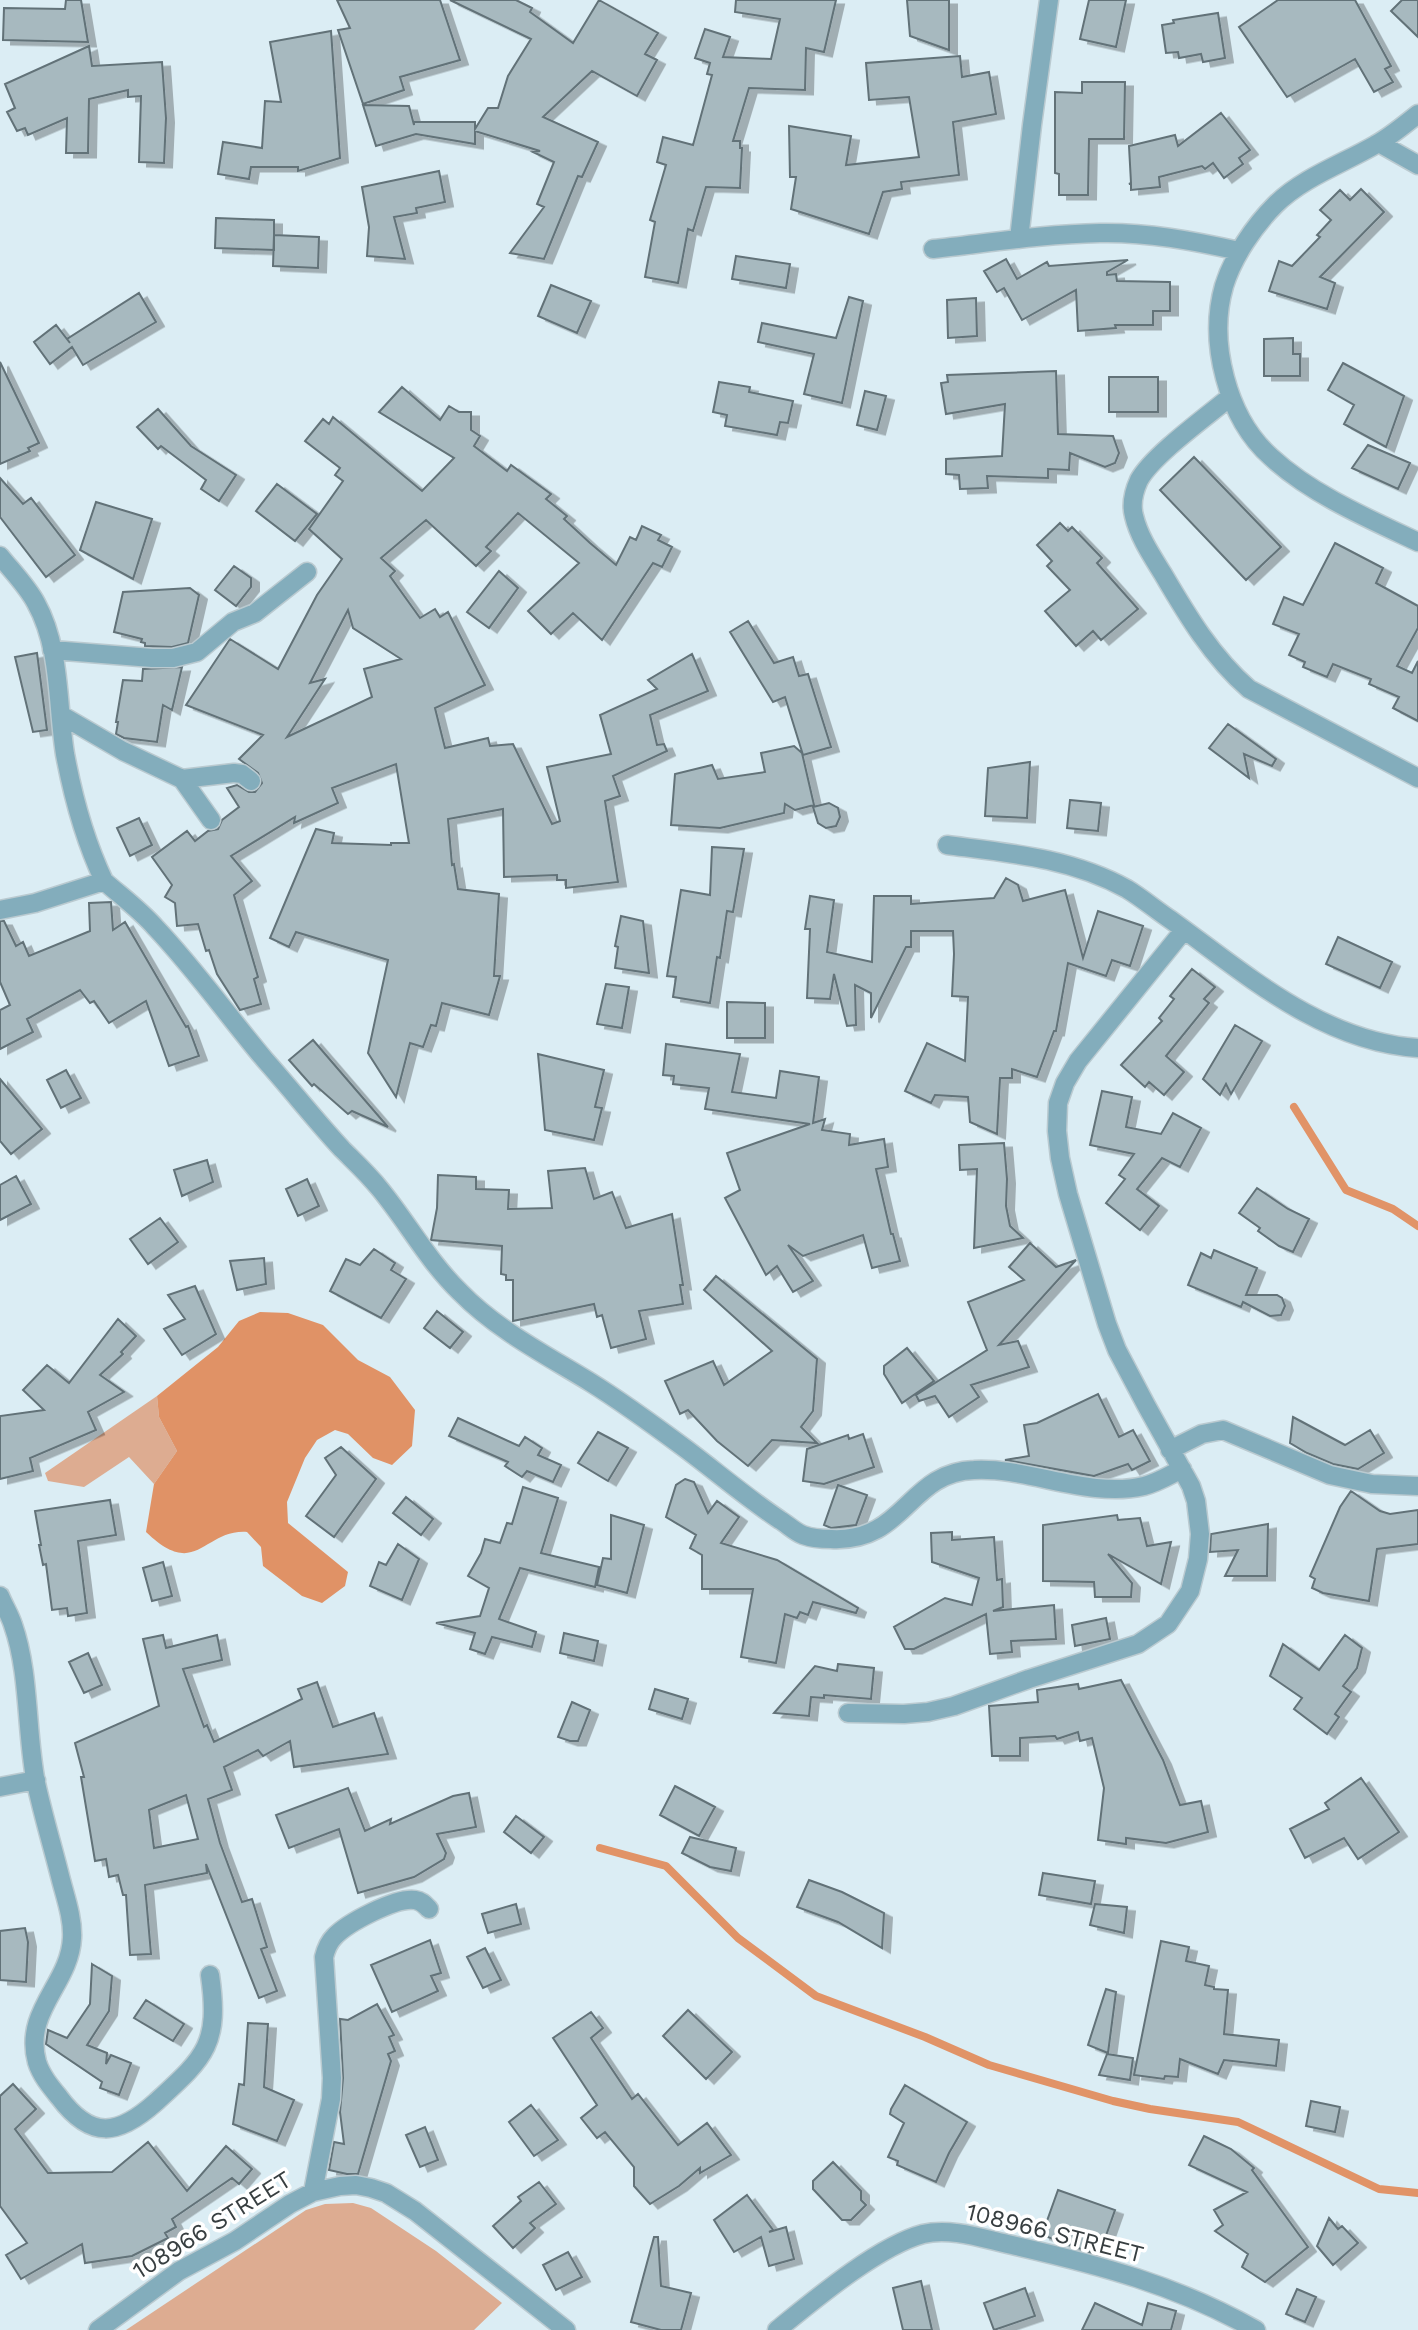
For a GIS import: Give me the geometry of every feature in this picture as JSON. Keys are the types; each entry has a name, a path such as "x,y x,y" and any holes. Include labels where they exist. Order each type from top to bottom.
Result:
{"street":[{"path":"1019,239 1049,0"},
{"path":"1418,114 1379,144 1301,184 1275,205 1239,251 1224,287 1219,323 1222,358 1230,397 1241,421 1255,441 1293,475 1344,505 1418,542"},
{"path":"1379,144 1418,165"},
{"path":"933,249 1101,233 1145,234 1239,251"},
{"path":"1230,397 1149,466 1138,481 1133,497 1133,514 1142,537 1192,623 1232,674 1250,689 1418,778"},
{"path":"0,556 36,603 48,634 65,754 91,855 104,881 152,923 177,951 262,1056 342,1149 375,1182 440,1272 463,1296 508,1332 641,1416 753,1502 803,1535 828,1539 851,1539 869,1535 887,1525 936,1478 953,1472 974,1469 1100,1488 1128,1488 1146,1486 1182,1469"},
{"path":"52,650 152,658 197,652 233,622 255,613 307,572"},
{"path":"61,715 123,751 182,779 211,820"},
{"path":"182,779 234,773 242,774 251,781"},
{"path":"947,845 1033,856 1093,872 1129,890 1281,999 1318,1020 1354,1036 1396,1047 1418,1048"},
{"path":"0,910 35,903 104,881"},
{"path":"848,1713 904,1714 954,1706 1138,1644 1168,1624 1190,1591 1198,1559 1199,1514 1191,1486 1117,1350 1107,1324 1068,1194 1057,1132 1058,1103 1065,1083 1078,1061 1184,930"},
{"path":"1170,1450 1202,1434 1223,1430 1331,1475 1372,1484 1418,1486"},
{"path":"0,1596 14,1626 36,1780 72,1935 66,1964 38,2018 33,2037 34,2046 43,2076 72,2115 85,2123 103,2128 126,2125 139,2117 193,2068 211,2035 213,1994 210,1975"},
{"path":"0,1787 36,1780"},
{"path":"313,2192 331,2099 324,1957 327,1946 343,1929 383,1907 418,1900 429,1909"},
{"name":"108966 STREET","path":"98,2330 179,2271 236,2241 290,2204 313,2192 340,2186 371,2188 386,2193 415,2211 566,2330"},
{"name":"108966 STREET","path":"777,2330 885,2250 924,2234 942,2232 967,2235 1098,2265 1168,2288 1211,2306 1256,2330"}],"shaded area":[{"path":"260,1312 288,1313 323,1325 358,1360 390,1377 415,1410 412,1446 392,1465 373,1458 348,1434 335,1430 317,1440 305,1458 287,1502 288,1523 348,1572 345,1586 322,1603 302,1596 263,1566 261,1547 247,1532 232,1533 189,1553 177,1552 163,1546 146,1532 154,1484 177,1451 159,1417 157,1396 218,1347 239,1321"},
{"path":"157,1396 159,1417 177,1451 154,1484 129,1457 84,1487 48,1481 45,1473"},
{"path":"353,2203 371,2208 436,2251 502,2303 474,2330 126,2330 306,2210 325,2204"}],"building":[{"path":"66,0 81,0 88,42 3,40 4,8 65,9"},
{"path":"337,0 440,0 460,60 400,77 404,90 363,104 338,30 350,28"},
{"path":"450,0 516,0 532,8 530,12 573,43 599,0 658,33 645,54 657,60 637,96 592,71 543,117 598,142 582,177 578,176 544,259 510,253 544,207 537,204 554,162 533,152 540,151 475,131 475,144 416,134 376,146 363,105 409,106 414,125 414,122 475,122 475,129 488,108 498,108 508,76 531,39"},
{"path":"736,0 836,0 824,52 806,48 805,90 749,88 733,141 740,141 742,148 740,188 706,187 693,231 688,229 678,283 645,277 655,222 650,220 666,165 657,162 663,137 693,145 712,75 707,74 710,63 695,58 705,29 730,37 723,57 771,59 780,19 735,12"},
{"path":"907,0 949,0 949,50 910,36"},
{"path":"1089,0 1126,0 1116,47 1080,39"},
{"path":"1278,0 1355,0 1391,66 1385,69 1393,82 1374,92 1355,59 1287,97 1239,27"},
{"path":"1402,0 1418,0 1418,37 1391,11"},
{"path":"1218,13 1225,58 1203,62 1201,54 1179,58 1178,52 1166,53 1162,25 1174,23 1173,20"},
{"path":"331,31 340,158 298,171 298,167 251,167 249,179 218,174 223,142 262,148 265,101 281,102 270,42"},
{"path":"89,46 92,66 162,62 166,118 164,163 139,162 141,96 128,97 128,90 89,99 88,153 66,153 67,118 28,135 25,128 17,131 7,112 15,108 5,84"},
{"path":"960,56 962,77 989,72 996,114 953,122 959,175 901,182 902,189 883,192 869,234 791,209 796,177 790,177 789,126 851,136 846,165 919,157 909,97 869,100 866,63"},
{"path":"1082,82 1125,82 1124,139 1089,139 1088,195 1059,195 1059,174 1055,173 1055,92 1082,93"},
{"path":"1221,113 1250,150 1239,158 1243,164 1224,178 1213,163 1205,169 1202,166 1159,177 1160,187 1131,190 1129,146 1175,135 1178,146"},
{"path":"439,171 445,202 416,208 417,213 394,217 405,259 367,256 369,227 362,187"},
{"path":"1361,189 1384,212 1320,277 1335,283 1327,309 1269,291 1279,261 1292,266 1320,237 1317,235 1331,220 1320,210 1340,190 1350,200"},
{"path":"216,218 274,220 274,250 215,248"},
{"path":"274,235 319,237 318,268 273,266"},
{"path":"736,256 790,264 786,288 732,279"},
{"path":"1006,259 1017,279 1047,262 1049,266 1128,260 1107,272 1107,275 1116,274 1117,281 1170,282 1170,311 1153,311 1153,325 1115,325 1116,328 1078,331 1076,290 1022,320 1004,288 997,292 984,271"},
{"path":"551,285 591,301 577,333 538,316"},
{"path":"139,293 156,322 83,365 72,347 50,364 34,342 56,325 70,343 67,339"},
{"path":"849,297 863,301 842,403 804,394 814,354 758,342 762,323 836,338"},
{"path":"976,298 977,336 948,338 947,300"},
{"path":"1293,338 1293,354 1300,354 1300,376 1264,376 1264,339"},
{"path":"0,362 39,443 28,448 30,451 0,464"},
{"path":"1343,363 1404,396 1386,447 1344,424 1354,405 1328,390"},
{"path":"1056,371 1058,434 1113,436 1119,453 1115,463 1105,467 1070,453 1069,470 1048,469 1048,478 987,476 988,488 960,489 959,475 946,474 946,459 1002,456 1005,404 946,414 941,383 948,382 947,375"},
{"path":"1109,377 1158,377 1158,412 1109,412"},
{"path":"719,382 750,387 749,392 793,401 788,423 780,422 777,435 725,426 727,415 713,412"},
{"path":"402,387 440,420 449,406 459,412 471,412 471,430 480,436 474,446 507,471 511,465 551,494 546,499 567,516 564,519 616,565 630,537 636,540 642,526 661,535 658,540 672,547 662,567 653,563 602,640 573,613 551,634 528,611 579,563 518,513 486,547 491,551 476,566 426,520 381,558 395,571 390,576 420,618 435,609 440,617 448,612 485,685 435,708 445,748 488,738 490,746 513,744 552,824 560,821 547,767 611,754 600,715 657,689 648,680 692,654 708,691 650,715 657,745 664,744 667,751 613,776 620,796 605,801 618,882 566,888 566,880 557,880 557,875 504,877 503,809 448,819 452,865 454,864 458,889 499,894 494,976 500,976 489,1015 442,1003 436,1026 431,1025 423,1047 410,1043 396,1097 368,1053 388,960 296,932 289,947 270,938 316,829 334,833 332,843 409,843 396,764 332,788 338,803 294,823 295,817 231,856 252,881 234,895 258,977 254,979 261,1004 240,1010 217,974 209,950 206,951 198,924 177,926 175,903 165,897 172,885 152,857 187,831 195,841 208,831 218,829 222,820 239,807 227,788 237,785 249,792 255,792 262,783 258,773 239,759 263,735 186,705 230,639 278,669 317,595 342,559 309,529 343,481 335,475 340,468 305,441 323,419 329,424 333,417 422,491 454,458 379,412","holes":["348,610 353,628 401,659 364,669 372,697 287,737 325,679 310,683"]},
{"path":"865,391 886,396 877,430 857,425"},
{"path":"158,409 191,446 236,475 219,501 201,489 206,480 161,446 158,449 137,427"},
{"path":"1368,445 1410,463 1398,489 1352,468"},
{"path":"1194,457 1281,547 1246,580 1160,490"},
{"path":"0,478 23,504 31,498 75,555 46,577 0,517"},
{"path":"277,484 317,514 295,541 256,511"},
{"path":"96,502 152,519 133,579 80,550"},
{"path":"1060,523 1068,531 1072,527 1102,558 1097,563 1138,609 1101,640 1093,631 1076,646 1045,611 1070,590 1047,566 1052,561 1037,545"},
{"path":"1335,543 1383,568 1376,583 1418,606 1418,628 1397,666 1412,673 1418,661 1418,721 1393,708 1399,697 1369,684 1371,679 1333,664 1327,677 1303,667 1305,662 1289,655 1299,634 1273,624 1284,597 1303,605"},
{"path":"234,566 251,578 251,587 236,606 215,590"},
{"path":"499,571 518,588 489,628 467,612"},
{"path":"190,588 199,595 188,643 172,647 145,646 145,643 141,642 142,639 114,632 123,592"},
{"path":"748,621 774,663 793,657 799,676 808,674 831,747 803,755 785,697 773,702 730,632"},
{"path":"37,653 47,730 33,732 15,657"},
{"path":"182,667 172,710 163,705 157,742 124,738 116,734 123,680 142,681 143,669"},
{"path":"1228,724 1276,759 1272,766 1244,754 1249,778 1209,748"},
{"path":"794,746 802,753 814,805 795,810 785,804 784,813 720,828 671,825 675,774 712,765 718,779 765,772 761,753"},
{"path":"1030,762 1027,818 985,816 988,768"},
{"path":"1070,800 1101,803 1098,831 1067,828"},
{"path":"829,803 838,808 840,817 836,826 826,828 818,823 813,807"},
{"path":"139,818 152,845 130,856 117,828"},
{"path":"712,847 744,849 733,912 727,911 710,1003 673,997 676,977 667,976 681,890 710,895"},
{"path":"1006,878 1018,885 1023,901 1065,890 1083,958 1098,911 1143,926 1130,966 1112,960 1106,976 1068,963 1056,1031 1037,1077 1012,1069 1012,1078 1000,1078 997,1134 970,1122 968,1097 935,1095 931,1103 905,1091 927,1043 965,1061 968,997 952,996 953,931 911,931 911,947 906,947 871,1018 871,993 855,985 856,1025 847,1026 834,974 830,999 807,998 810,929 805,929 810,896 834,900 827,952 872,962 874,896 911,896 911,904 994,898"},
{"path":"111,902 113,930 125,922 186,1027 188,1026 199,1056 169,1066 146,1001 109,1023 94,1001 90,1003 80,990 27,1019 33,1032 0,1049 0,1010 10,1005 0,982 0,921 4,921 16,946 23,942 29,956 90,931 89,903"},
{"path":"621,916 643,921 649,973 615,968 618,947 615,946"},
{"path":"1338,937 1392,962 1380,988 1326,964"},
{"path":"1192,969 1215,987 1204,999 1209,1003 1166,1056 1184,1072 1164,1095 1149,1082 1145,1087 1121,1065 1162,1021 1159,1018 1174,999 1170,996"},
{"path":"606,984 629,987 622,1028 597,1024"},
{"path":"727,1002 765,1003 765,1038 727,1038"},
{"path":"1235,1025 1262,1041 1231,1094 1226,1084 1220,1095 1203,1079"},
{"path":"313,1040 388,1127 352,1111 348,1114 314,1084 312,1086 289,1060"},
{"path":"666,1044 740,1054 732,1092 776,1098 780,1071 819,1077 813,1123 825,1119 822,1130 850,1134 849,1145 884,1139 888,1167 876,1169 900,1261 872,1268 863,1235 803,1256 788,1245 813,1281 793,1292 777,1266 766,1275 725,1198 740,1190 727,1153 810,1124 705,1109 709,1088 673,1084 674,1076 663,1075"},
{"path":"538,1054 604,1070 595,1107 602,1108 594,1140 545,1130"},
{"path":"66,1070 81,1098 61,1108 47,1080"},
{"path":"0,1079 42,1129 11,1154 0,1141"},
{"path":"1102,1091 1132,1097 1126,1127 1161,1134 1173,1113 1201,1128 1180,1167 1162,1158 1137,1189 1159,1206 1140,1230 1106,1203 1125,1179 1119,1175 1134,1154 1090,1145"},
{"path":"1004,1143 1006,1206 1010,1226 1023,1238 974,1248 977,1169 960,1170 959,1145"},
{"path":"207,1160 213,1182 182,1196 174,1170"},
{"path":"585,1168 594,1199 612,1192 626,1228 672,1214 683,1285 680,1285 683,1304 639,1311 646,1339 611,1348 602,1315 597,1317 594,1304 513,1321 513,1280 506,1280 506,1275 501,1274 502,1246 431,1240 437,1208 438,1175 476,1177 476,1189 509,1190 508,1209 552,1208 548,1171"},
{"path":"16,1176 31,1204 0,1220 0,1185"},
{"path":"307,1179 319,1206 298,1216 286,1189"},
{"path":"1257,1188 1288,1209 1309,1219 1293,1252 1258,1231 1260,1228 1239,1213"},
{"path":"160,1218 178,1242 148,1264 130,1239"},
{"path":"1030,1243 1056,1267 1076,1260 999,1345 1018,1341 1029,1367 971,1385 979,1397 949,1417 935,1396 919,1401 916,1395 987,1350 968,1302 1024,1280 1009,1267"},
{"path":"374,1249 395,1263 391,1270 406,1279 381,1318 330,1291 346,1259 360,1265"},
{"path":"1214,1250 1257,1268 1246,1295 1277,1295 1282,1298 1285,1306 1281,1315 1270,1316 1243,1302 1241,1307 1188,1285 1201,1253 1211,1258"},
{"path":"264,1258 266,1284 237,1290 230,1261"},
{"path":"716,1276 817,1359 813,1411 801,1427 817,1443 772,1440 748,1466 717,1441 688,1410 680,1414 665,1381 713,1361 724,1385 772,1351 704,1290"},
{"path":"195,1286 216,1334 182,1355 164,1329 185,1319 168,1295"},
{"path":"437,1311 463,1332 450,1348 424,1328"},
{"path":"118,1319 136,1336 121,1352 123,1354 100,1375 124,1392 88,1412 96,1430 30,1458 33,1471 0,1479 0,1416 44,1410 23,1390 47,1365 69,1383"},
{"path":"907,1348 934,1381 902,1403 884,1374 884,1366"},
{"path":"1098,1394 1119,1437 1133,1430 1150,1461 1132,1470 1128,1464 1094,1476 1005,1460 1029,1456 1024,1425 1037,1423"},
{"path":"1293,1417 1345,1445 1370,1430 1384,1453 1358,1469 1333,1464 1290,1443"},
{"path":"458,1418 519,1446 525,1437 542,1448 538,1455 561,1465 553,1482 527,1471 522,1477 505,1466 508,1462 449,1436"},
{"path":"598,1432 628,1448 608,1481 578,1463"},
{"path":"863,1434 874,1467 824,1484 803,1481 807,1449 848,1435 849,1439"},
{"path":"341,1447 376,1479 334,1537 306,1516 336,1475 325,1458"},
{"path":"685,1479 694,1482 708,1513 717,1501 739,1517 721,1543 777,1560 858,1608 856,1613 813,1602 808,1615 800,1612 797,1618 785,1614 776,1663 741,1657 753,1589 702,1589 702,1555 690,1548 696,1535 666,1517 676,1485"},
{"path":"838,1485 867,1495 856,1525 831,1528 824,1525"},
{"path":"523,1487 558,1498 541,1553 599,1567 595,1587 520,1568 499,1619 536,1632 532,1647 492,1637 485,1654 470,1649 475,1633 436,1623 480,1616 489,1588 468,1576 481,1553 485,1539 500,1543 507,1523 512,1524"},
{"path":"1351,1491 1380,1511 1390,1514 1418,1510 1418,1544 1377,1549 1369,1601 1323,1593 1312,1588 1315,1579 1310,1576 1340,1507"},
{"path":"406,1497 433,1519 421,1535 393,1513"},
{"path":"110,1500 116,1535 78,1541 87,1613 68,1616 67,1608 52,1610 35,1511"},
{"path":"611,1515 644,1525 627,1593 597,1585 603,1558 611,1559"},
{"path":"1117,1515 1118,1520 1140,1518 1147,1546 1171,1542 1161,1584 1108,1554 1132,1583 1131,1597 1095,1597 1094,1582 1043,1581 1043,1525"},
{"path":"1268,1524 1267,1576 1225,1576 1238,1550 1210,1552 1211,1534"},
{"path":"952,1532 952,1540 994,1537 997,1580 1002,1579 1003,1607 993,1611 1054,1605 1056,1639 1011,1641 1012,1652 990,1654 986,1614 914,1649 905,1649 894,1627 945,1598 972,1605 979,1578 932,1562 931,1533"},
{"path":"398,1544 419,1559 402,1600 370,1586 379,1562 386,1565"},
{"path":"163,1562 172,1596 152,1601 143,1568"},
{"path":"1106,1618 1110,1639 1075,1646 1072,1625"},
{"path":"564,1633 598,1641 594,1661 560,1653"},
{"path":"163,1635 166,1648 217,1635 222,1660 183,1669 204,1727 207,1725 214,1742 302,1699 298,1689 317,1682 333,1727 374,1713 388,1754 294,1767 290,1741 263,1756 258,1750 224,1767 232,1790 208,1799 220,1843 242,1902 252,1899 267,1947 261,1949 277,1991 259,1998 206,1864 207,1873 145,1885 151,1954 130,1955 126,1895 123,1895 118,1875 109,1877 106,1859 95,1861 81,1777 84,1777 75,1743 159,1706 143,1639","holes":["186,1795 198,1839 154,1848 149,1810"]},
{"path":"1345,1635 1362,1648 1357,1668 1343,1686 1351,1692 1335,1714 1339,1717 1327,1734 1294,1709 1302,1698 1270,1676 1283,1644 1319,1670"},
{"path":"88,1653 102,1685 84,1693 69,1662"},
{"path":"838,1664 874,1668 871,1699 824,1695 824,1698 811,1697 809,1716 774,1713 815,1666 837,1671"},
{"path":"1121,1680 1163,1760 1180,1805 1201,1801 1208,1832 1166,1843 1126,1838 1126,1844 1098,1840 1104,1788 1092,1738 1080,1741 1078,1732 1057,1739 1055,1736 1020,1738 1020,1756 992,1756 989,1706 1038,1702 1037,1690 1078,1684 1079,1689"},
{"path":"655,1689 688,1699 682,1719 649,1709"},
{"path":"572,1702 590,1710 578,1741 558,1737"},
{"path":"1361,1778 1399,1832 1358,1859 1344,1838 1305,1858 1290,1829 1329,1809 1325,1803"},
{"path":"675,1786 715,1807 699,1836 660,1815"},
{"path":"348,1788 365,1831 391,1819 390,1824 453,1796 469,1793 476,1827 437,1834 446,1853 444,1859 414,1877 358,1893 339,1829 289,1848 276,1815"},
{"path":"516,1816 544,1837 531,1853 504,1832"},
{"path":"690,1837 736,1848 731,1871 710,1867 682,1853"},
{"path":"1043,1873 1095,1881 1091,1904 1039,1895"},
{"path":"809,1880 842,1892 884,1913 882,1948 838,1922 797,1907"},
{"path":"516,1904 521,1924 488,1933 482,1914"},
{"path":"1095,1904 1127,1907 1124,1933 1090,1925"},
{"path":"25,1928 28,1942 26,1982 0,1980 0,1931"},
{"path":"430,1940 441,1973 431,1976 438,1991 392,2012 371,1965"},
{"path":"1161,1941 1189,1947 1186,1961 1209,1966 1205,1985 1228,1990 1224,2034 1279,2040 1276,2066 1224,2060 1218,2074 1180,2059 1178,2077 1165,2076 1164,2079 1134,2075"},
{"path":"485,1948 501,1980 483,1988 467,1957"},
{"path":"92,1964 112,1976 109,2011 87,2045 107,2053 106,2064 111,2055 131,2063 119,2095 100,2088 102,2082 46,2044 48,2030 67,2038 90,2004"},
{"path":"1106,1989 1116,1992 1108,2053 1088,2045"},
{"path":"146,2000 184,2024 173,2041 134,2018"},
{"path":"377,2004 394,2035 389,2037 395,2051 388,2054 391,2061 358,2174 329,2170 334,2142 344,2144 340,2112 343,2078 340,2019 348,2020"},
{"path":"688,2010 732,2052 706,2079 663,2036"},
{"path":"591,2012 603,2028 591,2038 632,2099 638,2094 678,2145 707,2123 731,2155 700,2173 700,2168 679,2186 650,2204 634,2186 634,2167 605,2132 597,2138 581,2118 597,2105 553,2038"},
{"path":"248,2023 268,2024 264,2087 294,2100 277,2141 233,2124 239,2084 244,2085"},
{"path":"1107,2054 1133,2058 1130,2080 1099,2075"},
{"path":"13,2084 36,2109 15,2129 48,2173 112,2172 148,2142 187,2191 226,2146 252,2169 239,2184 232,2178 172,2219 176,2227 165,2233 168,2238 132,2256 85,2263 82,2244 21,2279 6,2255 27,2243 0,2206 0,2096"},
{"path":"905,2085 967,2122 936,2182 897,2165 898,2161 888,2157 904,2123 890,2114 891,2109"},
{"path":"1311,2101 1340,2107 1335,2132 1306,2126"},
{"path":"531,2105 558,2140 534,2156 509,2122"},
{"path":"425,2127 438,2160 420,2167 406,2135"},
{"path":"1204,2136 1231,2149 1254,2168 1252,2170 1308,2247 1265,2282 1242,2267 1248,2254 1215,2231 1223,2225 1214,2210 1247,2192 1189,2165"},
{"path":"833,2162 861,2191 861,2200 866,2205 851,2220 842,2220 813,2189 813,2181"},
{"path":"539,2182 556,2204 530,2223 535,2228 513,2248 493,2226 521,2201 518,2197"},
{"path":"1058,2190 1115,2210 1102,2247 1095,2243 1092,2253 1042,2235"},
{"path":"747,2195 773,2230 769,2232 786,2227 794,2259 769,2266 761,2237 734,2252 714,2220"},
{"path":"1329,2218 1338,2229 1342,2226 1358,2243 1333,2265 1317,2246"},
{"path":"654,2237 658,2237 661,2286 691,2293 681,2330 661,2330 631,2322"},
{"path":"568,2252 582,2277 556,2290 543,2265"},
{"path":"921,2281 932,2330 903,2330 893,2288"},
{"path":"1025,2288 1035,2316 994,2330 984,2303"},
{"path":"1297,2289 1316,2297 1305,2322 1286,2314"},
{"path":"1095,2303 1142,2325 1148,2303 1176,2311 1171,2330 1082,2330"}],"waterway":[{"path":"1294,1107 1346,1190 1393,1209 1418,1226"},
{"path":"600,1848 666,1866 738,1938 816,1996 925,2037 989,2065 1113,2101 1238,2122 1379,2189 1418,2193"}]}
